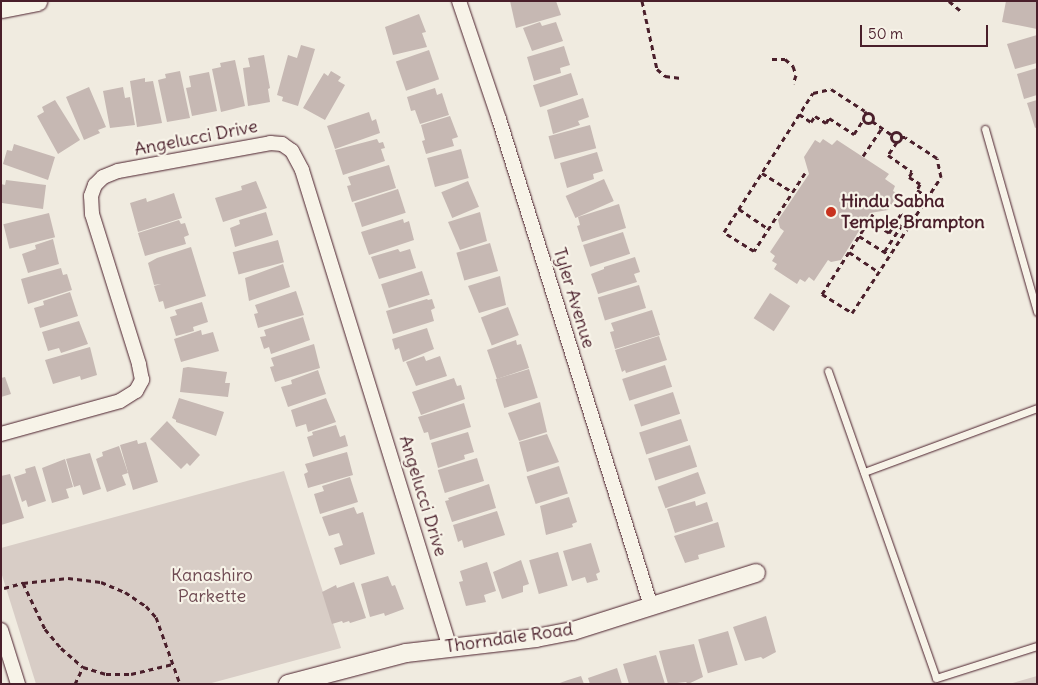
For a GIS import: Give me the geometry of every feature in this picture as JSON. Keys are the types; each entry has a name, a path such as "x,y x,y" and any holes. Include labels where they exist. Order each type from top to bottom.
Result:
{"main road":[{"path":"1,8 37,1"}],"street":[{"name":"Tyler Avenue","path":"459,1 499,119 651,606"},
{"name":"Angelucci Drive","path":"1,434 120,401 136,391 142,380 139,364 92,214 91,196 95,185 103,177 118,171 270,143 282,144 292,151 302,170 450,647"},
{"name":"Thorndale Road","path":"288,684 406,653 536,638 574,631 756,573"},
{"path":"1,630 18,684"}],"lane":[{"path":"985,129 1037,312"},
{"path":"828,371 936,678 1037,646"},
{"path":"864,472 1037,408"}],"path":[{"path":"642,1 657,69 666,76 681,78"},
{"path":"949,1 961,11"},
{"path":"772,60 785,59 793,66 796,75 793,84"},
{"path":"805,173 754,251 724,232 813,93 831,89 864,110 866,114 870,114 872,121 892,135 892,140 896,142"},
{"path":"799,114 811,122 815,116 826,123 829,118 854,134 866,114"},
{"path":"863,120 867,123 872,121"},
{"path":"863,156 882,128"},
{"path":"874,214 822,294 852,313 941,177 937,158 906,137 901,137 898,133 892,135"},
{"path":"901,137 888,155 912,172 909,177 920,184 917,190 928,197"},
{"path":"762,173 792,192"},
{"path":"738,209 769,229"},
{"path":"870,220 889,233 902,214 907,217 884,252"},
{"path":"860,236 890,255"},
{"path":"849,252 879,272"},
{"path":"4,588 23,582 68,578 101,582 125,592 146,606 156,617 180,684"},
{"path":"23,582 45,629 61,648 83,667 106,674 131,674 173,664"},
{"path":"75,684 83,667"}],"green space":[{"name":"Kanashiro Parkette","path":"284,471 341,648 208,684 36,684 1,572 1,548"},
{"path":"1037,676 1037,684 1009,684"}],"building":[{"path":"510,1 556,1 561,15 516,28"},
{"path":"1006,1 1037,2 1037,29 1002,22"},
{"path":"419,14 426,32 422,33 427,47 393,55 385,27"},
{"path":"540,22 542,26 556,22 563,41 532,51 523,28"},
{"path":"1037,35 1037,63 1015,69 1007,44"},
{"path":"301,45 315,49 298,106 282,101 283,97 277,95 288,55 297,58"},
{"path":"564,46 570,65 560,68 561,73 534,81 527,57"},
{"path":"429,50 439,79 406,91 396,61"},
{"path":"264,55 270,88 268,89 270,102 248,106 243,68 250,67 248,58"},
{"path":"235,60 245,106 221,112 212,69 221,67 220,63"},
{"path":"1037,68 1037,95 1024,99 1017,74"},
{"path":"180,71 190,118 167,122 158,80 166,78 165,74"},
{"path":"331,71 341,77 338,81 345,85 325,120 303,108 324,73 328,76"},
{"path":"209,72 217,111 192,116 186,88 191,87 189,76"},
{"path":"571,73 578,95 540,107 533,85"},
{"path":"145,78 145,82 153,81 162,123 137,127 130,81"},
{"path":"89,87 106,127 98,130 100,133 84,140 66,97"},
{"path":"123,87 125,98 130,97 135,125 110,128 103,91"},
{"path":"435,88 437,95 442,93 449,115 420,124 415,110 411,111 407,97"},
{"path":"583,98 589,117 578,121 580,125 553,134 547,110"},
{"path":"55,100 80,140 58,154 37,116 44,112 42,107"},
{"path":"1037,100 1037,127 1035,128 1027,103"},
{"path":"369,112 372,121 376,119 380,133 335,149 327,126"},
{"path":"450,116 458,137 452,139 454,146 426,154 422,141 425,140 421,125"},
{"path":"590,125 596,148 555,159 548,136"},
{"path":"377,139 379,143 383,142 385,148 381,149 385,161 343,175 335,150"},
{"name":"Hindu Sabha Temple Brampton","path":"823,139 832,145 837,140 889,174 885,179 895,186 893,191 898,194 888,210 870,213 841,260 831,262 828,260 814,281 809,277 805,282 800,279 797,284 774,269 777,264 772,261 775,256 770,252 784,231 780,228 778,220 809,174 804,157 815,140 820,143"},
{"path":"14,144 55,157 48,180 3,164 7,150 12,151"},
{"path":"461,149 469,178 435,187 427,158"},
{"path":"597,152 603,171 593,174 594,179 567,188 560,163"},
{"path":"389,165 396,188 352,202 347,186 351,185 348,177"},
{"path":"604,179 614,201 575,218 566,196"},
{"path":"6,180 46,185 43,209 2,203 1,184 5,185"},
{"path":"256,181 267,208 223,222 215,198 242,190 241,186"},
{"path":"468,181 479,207 452,218 441,192"},
{"path":"398,189 406,213 362,227 354,203"},
{"path":"174,193 182,218 138,232 130,203 146,198 147,202"},
{"path":"619,204 626,228 582,242 577,226 580,225 578,217"},
{"path":"266,212 273,235 235,247 230,228 240,224 239,220"},
{"path":"480,212 487,241 460,250 448,222"},
{"path":"49,213 55,237 9,249 3,224"},
{"path":"403,219 404,223 409,221 414,240 369,255 361,232"},
{"path":"179,220 181,224 185,223 189,235 184,237 186,244 145,256 138,233"},
{"path":"623,232 630,254 590,267 583,245"},
{"path":"53,239 59,264 28,273 22,254 36,249 35,245"},
{"path":"278,240 284,262 239,274 233,252"},
{"path":"490,243 498,271 464,281 456,253"},
{"path":"191,247 206,296 165,309 163,301 159,302 154,286 161,284 154,285 148,263 157,258"},
{"path":"398,249 400,252 410,249 416,268 379,279 371,257"},
{"path":"635,257 640,272 634,274 637,282 598,294 591,274 604,269 604,267"},
{"path":"283,264 290,287 249,301 245,278"},
{"path":"61,268 63,275 67,274 72,290 28,304 21,279"},
{"path":"422,271 430,295 389,308 381,284"},
{"path":"500,276 506,305 479,313 468,286"},
{"path":"639,285 646,308 605,321 598,298"},
{"path":"296,291 304,315 258,328 254,314 258,313 255,305"},
{"path":"70,292 78,316 40,328 34,308 44,305 43,301"},
{"path":"770,293 790,306 774,331 754,318"},
{"path":"432,299 435,308 431,310 434,321 393,334 386,311"},
{"path":"202,302 208,322 193,327 194,331 176,336 170,317 177,315 175,310"},
{"path":"508,307 519,335 492,345 481,317"},
{"path":"652,310 660,335 615,349 610,332 614,331 611,323"},
{"path":"303,317 310,340 271,354 269,347 264,349 260,337 266,336 264,330"},
{"path":"79,321 88,344 61,353 59,348 48,351 42,332"},
{"path":"427,328 434,349 403,362 399,348 395,350 392,339"},
{"path":"201,330 202,335 213,332 219,351 181,362 174,339"},
{"path":"659,336 667,360 626,373 625,370 622,372 615,350"},
{"path":"516,340 517,345 521,344 529,368 497,379 487,350"},
{"path":"314,344 320,368 275,382 270,367 274,366 271,358"},
{"path":"90,347 97,375 81,380 80,376 53,384 45,360"},
{"path":"424,356 426,361 440,356 447,376 416,386 406,362"},
{"path":"665,365 672,387 629,401 622,379"},
{"path":"183,368 227,372 225,383 230,383 228,397 180,392"},
{"path":"529,369 538,398 504,408 496,379"},
{"path":"318,370 326,394 288,407 281,387 292,384 291,380"},
{"path":"5,377 11,394 1,397 1,378"},
{"path":"454,378 457,386 461,385 465,399 421,415 412,392"},
{"path":"673,392 680,414 641,427 634,405"},
{"path":"179,398 224,412 216,436 176,422 172,418"},
{"path":"326,398 336,422 308,432 306,424 296,427 291,410"},
{"path":"540,402 547,432 519,441 508,413"},
{"path":"464,403 471,427 430,440 428,432 424,433 418,417"},
{"path":"681,419 688,441 646,454 639,433"},
{"path":"167,421 200,455 190,466 187,463 181,469 150,439"},
{"path":"336,425 340,437 345,435 348,446 313,457 307,437 313,435 312,432"},
{"path":"468,432 474,452 464,455 465,459 438,468 431,443"},
{"path":"547,434 559,462 527,472 519,442"},
{"path":"137,440 138,444 146,442 158,482 133,490 120,445"},
{"path":"690,445 697,467 655,480 648,459"},
{"path":"119,446 128,473 122,475 126,485 107,492 96,459 103,456 102,452"},
{"path":"347,452 353,475 308,488 304,474 308,472 305,464"},
{"path":"90,453 101,489 83,495 80,485 74,487 66,459"},
{"path":"477,458 484,481 445,493 438,470"},
{"path":"65,459 73,487 66,489 69,498 52,503 42,468"},
{"path":"35,466 46,501 28,507 26,500 22,502 14,477 26,473 25,469"},
{"path":"559,466 568,494 536,504 527,477"},
{"path":"698,472 706,494 665,508 658,487"},
{"path":"10,474 24,518 1,525 1,476"},
{"path":"350,477 358,502 320,514 314,494 324,491 322,486"},
{"path":"489,484 496,508 452,522 445,501 449,500 448,498"},
{"path":"569,497 577,522 572,524 573,527 546,535 540,506"},
{"path":"695,501 696,506 707,502 713,521 675,533 667,509"},
{"path":"354,507 357,514 363,512 375,554 340,565 334,548 343,545 339,533 329,536 322,517"},
{"path":"497,511 505,535 464,548 462,540 458,542 453,525"},
{"path":"718,522 725,547 698,555 699,559 685,563 674,536"},
{"path":"591,543 600,572 596,574 598,580 587,583 585,577 572,581 563,551"},
{"path":"558,552 568,586 539,594 529,560"},
{"path":"521,560 529,584 523,586 523,592 502,599 493,572"},
{"path":"487,562 496,591 484,595 486,602 466,606 459,582 463,581 460,571"},
{"path":"388,576 392,586 395,585 404,609 385,616 384,613 370,617 361,584"},
{"path":"354,582 366,618 350,623 349,621 343,623 342,621 332,624 322,592 336,585 337,588"},
{"path":"766,616 776,652 763,659 761,657 745,661 733,627"},
{"path":"728,631 738,665 708,673 698,640"},
{"path":"694,644 703,677 688,684 686,682 668,684 659,651"},
{"path":"656,655 665,684 629,684 623,664"},
{"path":"617,668 622,684 590,684 588,678"},
{"path":"581,676 584,684 557,684 568,680"}],"place":[{"name":"Hindu Sabha Temple Brampton","path":"831,212"}]}
